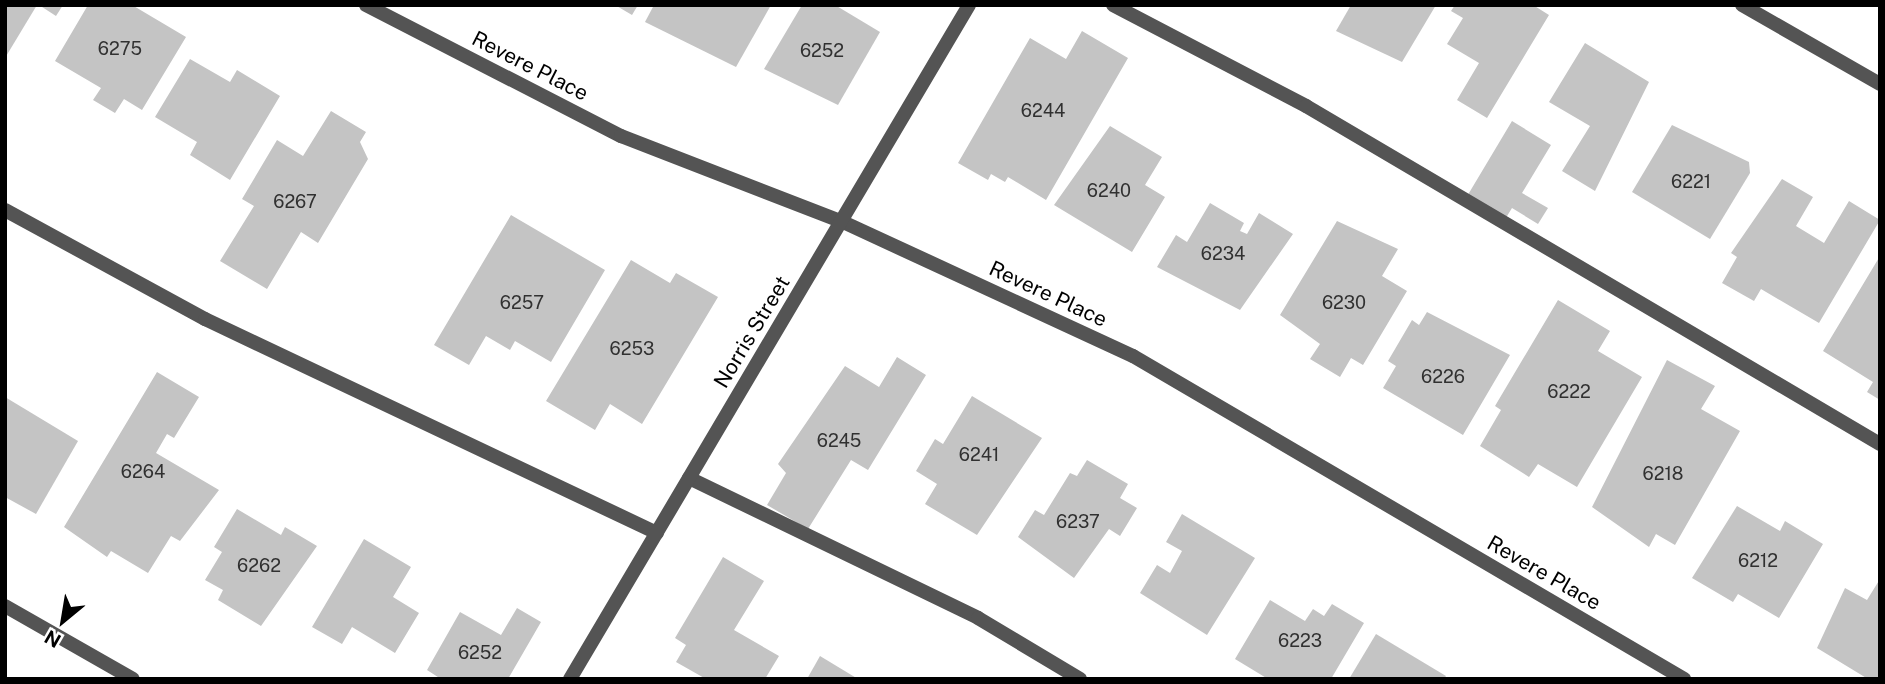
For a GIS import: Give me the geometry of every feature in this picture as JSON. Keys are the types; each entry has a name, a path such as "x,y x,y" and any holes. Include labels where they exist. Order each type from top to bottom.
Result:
{"street":[{"name":"Revere Place","path":"366,5 621,136 843,222 1133,356 1684,679"},
{"name":"Norris Street","path":"570,679 843,222 969,5"},
{"path":"1113,5 1306,106 1880,443"},
{"path":"1742,5 1880,84"},
{"path":"5,210 205,319 657,534"},
{"path":"690,478 978,618 1080,679"},
{"path":"5,606 133,679"}],"building":[{"path":"5,5 37,5 5,58"},
{"path":"39,5 63,5 56,16"},
{"path":"88,5 132,5 186,37 142,110 124,99 115,113 93,100 101,88 55,61"},
{"path":"615,5 638,5 632,15"},
{"path":"654,5 771,5 736,67 645,22"},
{"path":"802,5 835,5 880,32 838,105 764,69"},
{"path":"1351,5 1436,5 1402,62 1336,31"},
{"path":"1455,5 1533,5 1549,15 1487,118 1457,100 1479,63 1447,44 1463,18 1451,11"},
{"path":"1082,31 1128,58 1046,200 1008,177 1005,182 991,174 988,180 958,163 1030,38 1066,59"},
{"path":"1585,43 1649,82 1595,191 1562,171 1590,126 1549,102"},
{"path":"190,59 230,82 237,70 280,96 230,180 190,155 197,142 155,117"},
{"path":"331,111 366,132 360,142 368,159 318,243 301,232 267,289 220,261 254,206 242,199 277,140 303,156"},
{"path":"1512,121 1551,145 1522,193 1548,208 1538,224 1512,208 1504,221 1466,198"},
{"path":"1672,125 1749,162 1750,173 1710,239 1632,192"},
{"path":"1110,126 1162,157 1145,185 1165,197 1132,252 1054,205"},
{"path":"1782,179 1813,197 1796,226 1824,243 1849,201 1880,220 1819,323 1761,289 1754,301 1722,283 1737,257 1731,253"},
{"path":"1210,203 1244,223 1240,231 1247,234 1259,213 1293,234 1240,310 1157,267 1176,235 1187,242"},
{"path":"511,215 605,270 551,362 515,341 510,350 486,336 469,365 434,345"},
{"path":"1337,221 1398,249 1382,276 1407,291 1363,365 1351,358 1340,377 1310,359 1320,344 1280,315"},
{"path":"1880,256 1880,400 1867,392 1873,382 1823,351"},
{"path":"631,260 670,283 676,273 718,297 642,424 610,404 595,430 546,401"},
{"path":"1558,300 1610,331 1598,351 1642,377 1577,487 1538,464 1529,477 1480,446 1501,410 1495,406"},
{"path":"1427,312 1510,355 1463,435 1383,388 1396,366 1388,361 1412,320 1419,325"},
{"path":"897,357 926,375 868,470 851,460 808,529 767,505 786,473 778,464 845,366 879,387"},
{"path":"1667,360 1715,386 1701,409 1740,431 1675,545 1656,534 1649,547 1592,507"},
{"path":"157,372 199,397 174,438 167,434 156,453 219,490 180,541 171,536 148,573 111,551 107,557 64,527"},
{"path":"972,396 1042,438 977,535 925,504 937,484 916,471 935,439 943,444"},
{"path":"5,397 78,441 36,514 5,497"},
{"path":"1087,460 1128,484 1120,498 1137,508 1120,536 1109,529 1074,578 1018,537 1035,510 1044,515 1070,473 1077,476"},
{"path":"1737,506 1780,531 1785,521 1823,544 1779,618 1738,594 1733,602 1692,578"},
{"path":"237,509 281,535 285,527 317,546 261,626 218,600 223,590 205,580 222,552 214,547"},
{"path":"1182,514 1255,558 1207,635 1140,593 1157,565 1170,573 1182,551 1166,542"},
{"path":"364,539 411,567 393,597 419,613 395,653 352,627 342,644 312,627"},
{"path":"723,557 764,581 734,630 779,656 765,679 706,679 676,662 686,645 675,638"},
{"path":"1880,579 1880,679 1868,679 1817,648 1845,588 1867,600"},
{"path":"1270,600 1305,621 1313,609 1324,616 1332,604 1364,623 1331,679 1268,679 1235,659"},
{"path":"517,608 541,622 508,679 441,679 427,670 460,612 501,635"},
{"path":"1376,634 1446,676 1444,679 1349,679"},
{"path":"820,656 858,679 807,679"}]}
